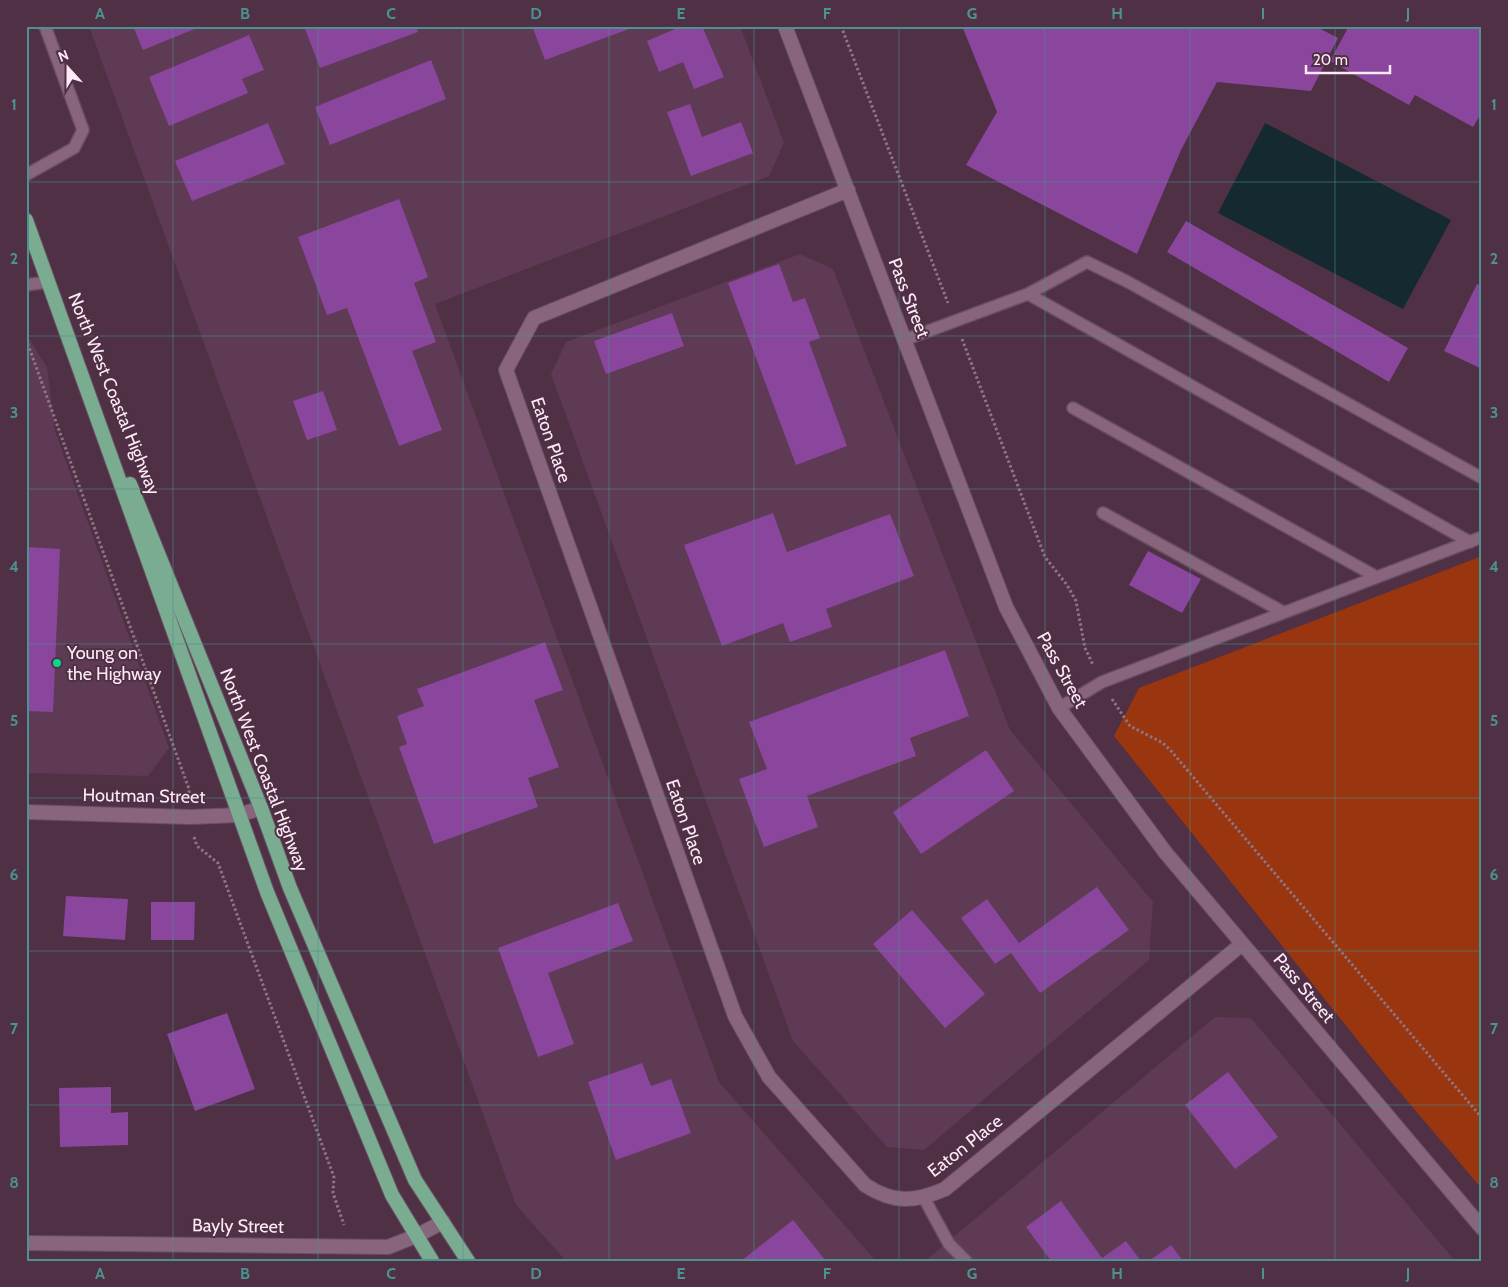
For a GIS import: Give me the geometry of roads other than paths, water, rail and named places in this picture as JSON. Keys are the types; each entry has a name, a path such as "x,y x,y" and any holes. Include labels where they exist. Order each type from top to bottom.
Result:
{"highway":[{"name":"North West Coastal Highway","path":"26,220 267,892 392,1195 432,1261"},
{"name":"North West Coastal Highway","path":"48,282 261,808 290,888 416,1180 468,1261"}],"street":[{"name":"Pass Street","path":"785,26 1006,607 1059,708 1165,852 1482,1228"},
{"name":"Eaton Place","path":"848,190 534,318 506,370 735,1016 769,1077 865,1185 880,1195 901,1199 924,1198 945,1189 1242,944"},
{"name":"Houtman Street","path":"26,812 191,817 239,815 261,808"},
{"name":"Bayly Street","path":"26,1243 388,1247 416,1236 443,1222"}],"lane":[{"path":"26,174 74,148 83,130 45,26"},
{"path":"904,340 1028,294 1087,262 1128,282 1482,478"},
{"path":"26,285 48,282"},
{"path":"1028,294 1470,542"},
{"path":"1073,408 1375,576"},
{"path":"1103,513 1283,612"},
{"path":"1059,708 1102,682 1375,576 1482,537"},
{"path":"924,1198 949,1244 966,1261"}],"water":[{"path":"1265,123 1451,220 1403,309 1218,213"}],"place":[{"name":"Young on the Highway","path":"57,663"}]}
